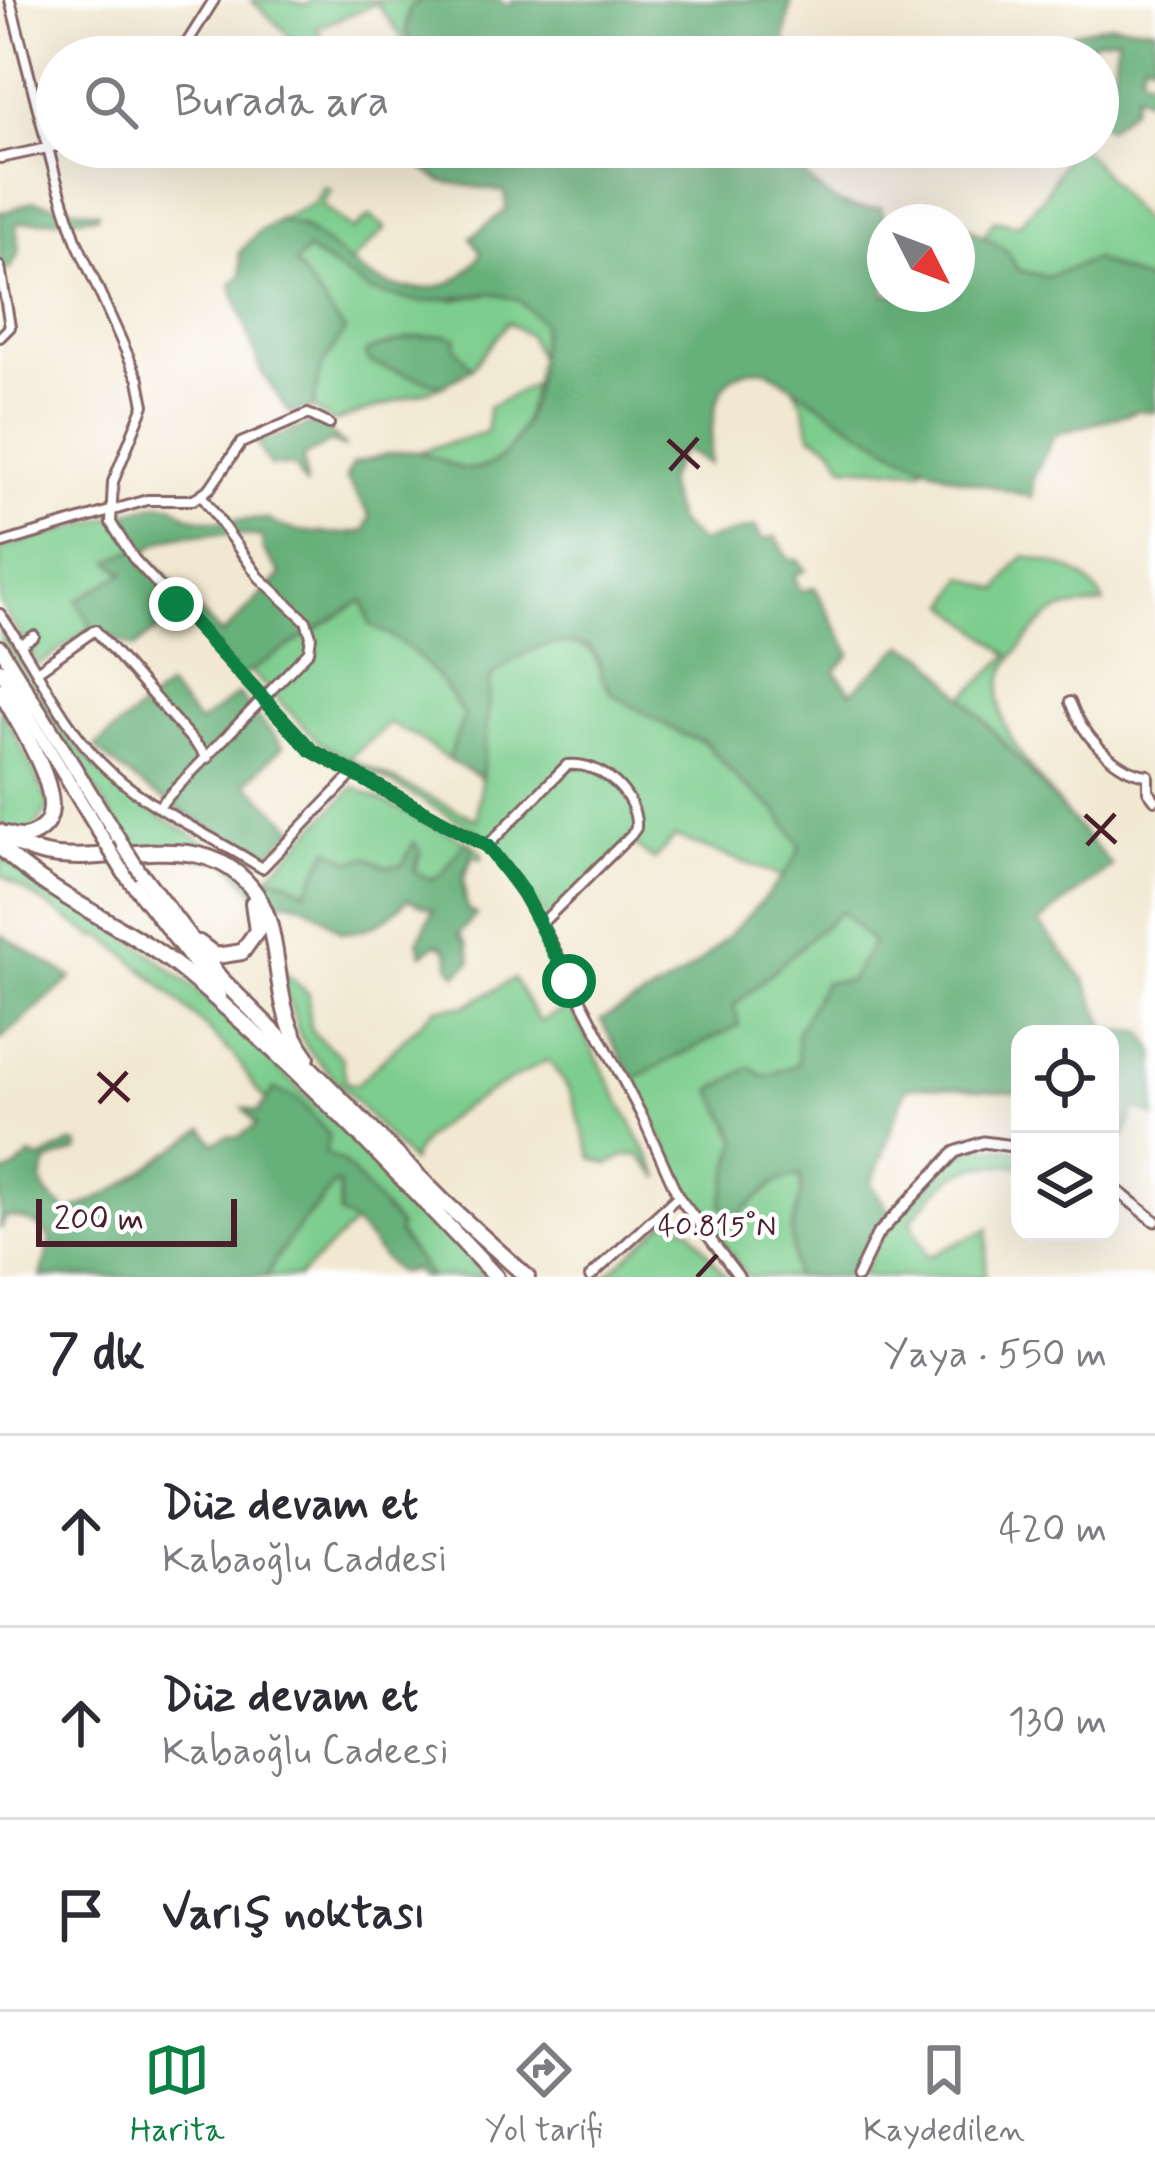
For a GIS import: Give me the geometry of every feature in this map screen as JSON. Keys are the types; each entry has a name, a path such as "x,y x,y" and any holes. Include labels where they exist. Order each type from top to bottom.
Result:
{"highway":[{"path":"0,690 49,785 54,805 50,820 32,835 15,838 0,831"},
{"path":"0,831 20,847 48,856 182,852 205,856 235,872 257,895 267,915 279,996 297,1043 358,1115"},
{"path":"0,845 54,866 169,859 203,863 228,876 247,894 257,913 255,937 235,954 211,953 142,874"},
{"path":"0,845 26,870 164,956 283,1061 496,1277"},
{"path":"142,874 220,978 527,1277"}],"main road":[{"path":"0,647 142,874"},
{"path":"0,669 124,873 195,968 283,1061"}],"street":[{"path":"10,0 36,86"},
{"path":"191,36 214,0"},
{"path":"0,158 36,150"},
{"path":"55,168 76,240 125,344 144,405 113,482 111,523 134,559 311,750 487,846 541,924 643,1118 677,1196 739,1277"},
{"path":"0,267 10,327 0,337"},
{"path":"0,544 162,497 193,500 202,496 241,443 253,435 304,415 319,416 329,424"},
{"path":"159,806 309,651 306,621 260,578 202,496"},
{"path":"0,614 95,756 129,787 262,868 353,775"},
{"path":"38,671 94,631 208,758"},
{"path":"21,644 34,636"},
{"path":"1070,703 1103,752 1131,770 1152,775 1148,791 1155,800"},
{"path":"487,846 567,765 586,765 605,774 635,808 636,828 631,836 541,924"},
{"path":"857,1277 877,1234 955,1152 982,1142 1011,1146"},
{"path":"1119,1192 1155,1221"},
{"path":"590,1277 677,1196"}],"green space":[{"path":"251,0 306,5 312,0 423,0 409,9 408,36 401,36 377,3 317,28 321,36 287,33"},
{"path":"423,0 500,0 510,6 512,0 791,0 785,36 408,36 409,8"},
{"path":"1111,24 1155,28 1155,63 1145,59 1140,74 1155,83 1155,105 1136,93 1132,109 1119,119 1119,36 1072,36"},
{"path":"423,168 800,168 837,202 867,208 867,312 975,312 975,231 1007,251 1018,270 1048,277 1094,259 1155,285 1155,412 1140,410 1054,435 1033,478 1032,498 958,478 908,457 767,370 734,376 718,399 709,464 682,449 666,482 677,522 700,542 755,527 763,540 776,537 790,560 798,560 806,570 794,576 801,591 815,588 851,654 835,671 851,692 904,645 927,656 1112,866 1039,923 1085,980 1105,1025 1011,1025 1011,1091 907,1088 871,1183 892,1216 874,1232 854,1277 794,1277 791,1232 801,1175 776,1182 733,1219 721,1204 738,1140 712,1090 751,1067 765,1077 798,1064 797,1032 824,982 849,981 873,943 841,911 734,1006 739,1025 633,1079 601,1020 673,981 712,951 784,875 800,845 774,808 741,783 704,741 683,735 612,694 589,646 548,645 491,676 482,778 448,760 464,716 454,701 413,652 370,625 363,600 238,679 216,644 195,624 170,624 134,648 92,627 77,600 124,573 110,561 139,547 125,513 172,505 190,517 215,521 268,519 314,532 365,531 370,516 346,478 352,464 408,451 469,469 490,465 506,452 528,412 541,342 542,323 520,301 493,293 421,302 372,292 307,250 295,264 345,331 322,366 313,408 289,413 261,371 231,284 242,275 239,253 257,233 280,219 319,238 383,283 438,287 466,272 481,253 471,237 506,210 505,192 441,181","holes":["184,535 262,537 263,550 281,575 222,635 145,553"]},
{"path":"1060,168 1099,168 1155,234 1155,285 1094,259 1048,277 1018,270 1007,251 984,236 994,220 1018,225 1045,195"},
{"path":"324,187 331,190 322,205 353,230 370,216 386,228 350,264 303,226 280,219 313,204"},
{"path":"33,201 98,212 97,216 16,223 19,254 9,270 0,267 0,211"},
{"path":"307,250 372,292 456,300 493,293 520,301 542,323 540,360 529,336 508,322 472,368 454,346 456,339 414,376 443,386 333,422 313,408 322,366 308,284 295,264"},
{"path":"448,335 456,339 455,346 472,368 443,386 373,364 365,356 367,351 413,337"},
{"path":"534,384 521,428 504,455 492,464 462,469 418,452 487,432 488,408"},
{"path":"792,385 929,464 920,470 844,466 832,446 811,435"},
{"path":"313,423 325,426 346,448 330,442 303,457 306,487 294,466 270,466 257,444"},
{"path":"125,513 139,547 111,562 125,573 78,600 92,627 39,665 0,604 0,549"},
{"path":"1025,556 1081,576 1104,603 1065,609 1047,618 1019,649 1005,671 999,693 1010,735 1067,815 964,697 1009,655 949,605 964,577 999,590"},
{"path":"363,599 370,625 401,642 424,663 464,716 448,760 389,724 349,758 477,820 491,676 532,648 555,642 577,644 593,655 601,676 683,735 703,741 741,783 774,808 800,845 798,859 784,877 675,837 654,860 632,843 549,922 501,851 484,835 320,743 249,670"},
{"path":"0,624 62,724 107,778 263,881 354,787 473,845 482,859 473,856 463,880 467,909 476,915 459,933 471,961 457,974 447,949 437,943 423,954 418,942 433,910 408,899 377,924 340,932 297,903 267,904 228,862 133,849 0,639"},
{"path":"167,687 199,723 238,694 283,746 246,783 295,828 265,858 254,858 152,792 95,747"},
{"path":"0,703 50,805 33,831 10,832 0,825"},
{"path":"465,841 473,845 463,891 467,909 476,915 459,934 471,961 457,974 447,949 437,943 423,954 418,942 433,910 408,899 377,924 340,932 297,903 267,904 257,888 257,876 263,881 269,876 306,891 329,849 352,861 367,857 386,867 402,865 414,842 421,852 414,872 431,879 443,873"},
{"path":"0,855 146,950 197,990 419,1204 486,1277 430,1277 398,1233 399,1226 343,1162 324,1153 275,1089 267,1100 262,1096 218,1040 101,935 96,938 0,874"},
{"path":"841,911 873,943 799,1064 765,1077 733,1153 734,1218 776,1182 801,1174 791,1232 794,1277 748,1277 697,1209 633,1079 739,1025 733,1007"},
{"path":"0,934 72,978 0,1040"},
{"path":"279,968 309,994 311,1028 342,1058 346,1082 356,1085 436,1008 465,1006 514,979 539,1022 570,1007 661,1179 639,1155 626,1155 609,1164 592,1158 570,1091 548,1060 450,1117 419,1146 411,1162 308,1049"},
{"path":"1119,1031 1143,1032 1155,1053 1155,1117 1135,1107 1125,1138 1119,1136"},
{"path":"274,1089 299,1100 329,1135 325,1153 343,1162 399,1226 398,1233 430,1277 421,1277 414,1270 399,1273 390,1266 340,1214 339,1184 335,1183 290,1238 266,1277 41,1277 51,1241 43,1230 6,1217 0,1230 0,1175 14,1170 30,1155 40,1159 70,1143 78,1144 79,1150 49,1161 42,1178 49,1196 69,1212 114,1191 204,1129 214,1143 227,1136 239,1137 256,1125 244,1108 258,1112"},
{"path":"979,1146 1011,1149 1011,1166 984,1166 957,1175 911,1220 927,1257 988,1229 985,1277 861,1277 883,1234 961,1153"},
{"path":"339,1184 340,1214 355,1223 298,1277 266,1277 286,1237"},
{"path":"669,1218 691,1230 726,1277 605,1277"}],"route":[{"path":"176,604 311,750 487,846 524,894 569,981"}]}
